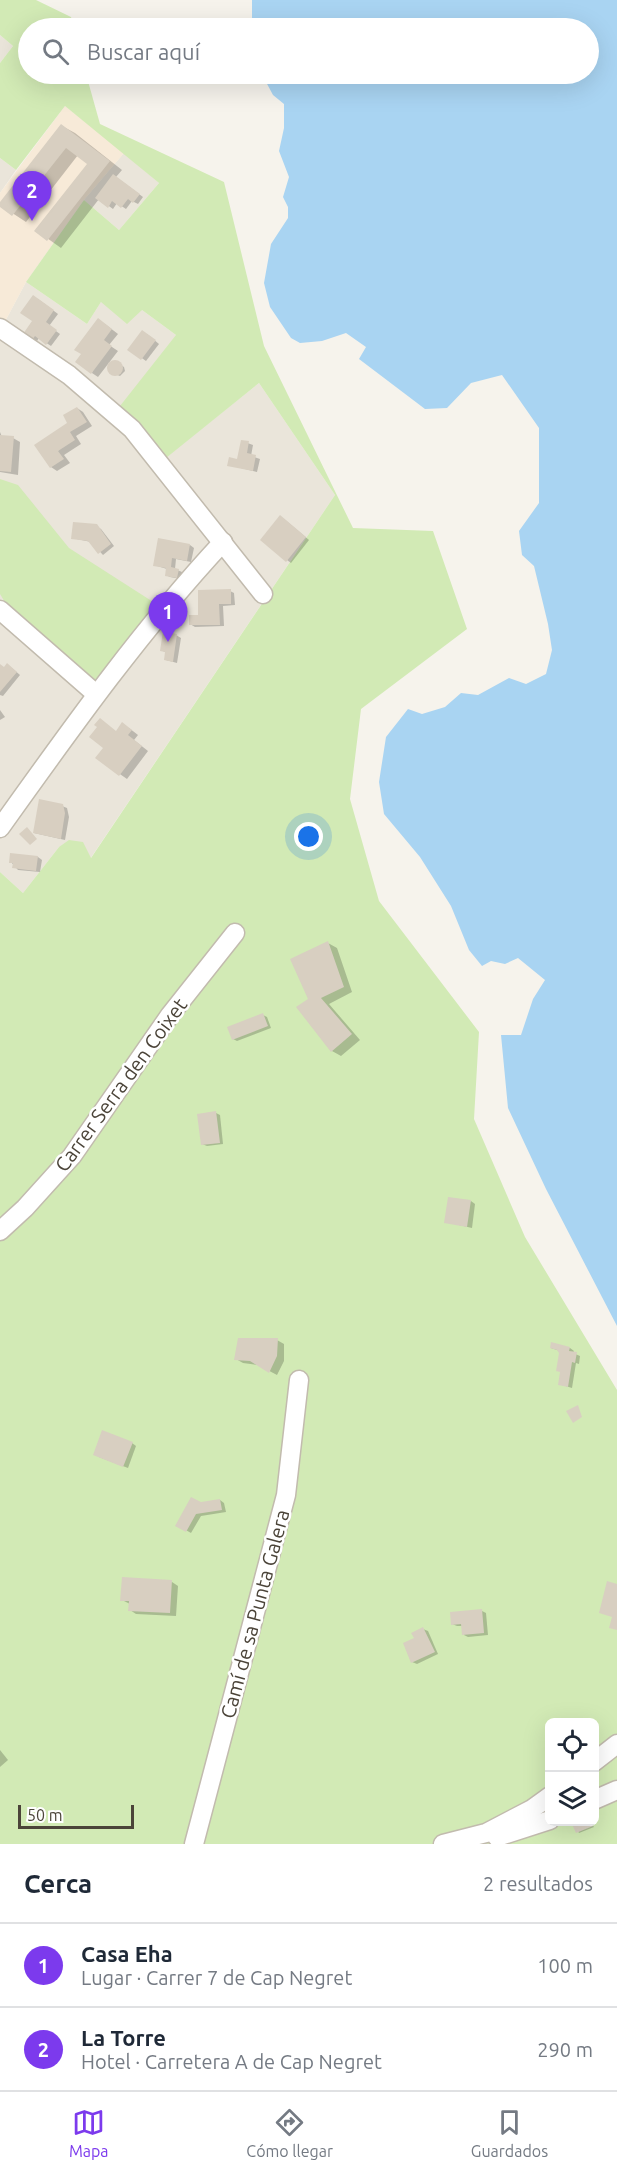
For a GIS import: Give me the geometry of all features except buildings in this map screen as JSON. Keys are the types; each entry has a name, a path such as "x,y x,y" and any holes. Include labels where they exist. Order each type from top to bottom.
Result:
{"street":[{"path":"0,327 69,375 132,429 263,594"},
{"path":"0,828 96,694 197,570 223,542"},
{"path":"0,610 96,694"},
{"name":"Carrer Serra den Coixet","path":"0,1232 72,1156 170,1016 235,933"},
{"name":"Camí de sa Punta Galera","path":"194,1844 286,1495 299,1380"},
{"path":"599,1758 617,1744"},
{"path":"599,1798 617,1790"},
{"path":"443,1844 486,1833 532,1809 545,1799"},
{"path":"475,1844 545,1821"}],"shaded area":[{"path":"0,35 13,46 0,63"},
{"path":"65,106 124,153 84,200 26,282 0,331 0,193"},
{"path":"124,153 159,183 119,230 84,200"},
{"path":"0,158 16,170 0,193"},
{"path":"26,282 87,324 101,302 142,310 176,335 142,429 166,457 259,383 335,495 90,859 59,847 23,893 0,872 0,331"}],"green space":[{"path":"0,0 36,0 71,17 18,18 18,84 89,84 100,124 224,182 264,346 353,528 433,531 467,629 361,709 350,799 379,901 479,1032 474,1119 525,1237 617,1390 617,1844 0,1844 0,872 23,893 59,847 69,840 83,842 91,858 335,495 259,383 166,458 120,406 176,335 142,310 127,324 101,302 87,324 26,282 84,200 119,230 159,183 65,106 16,170 0,158 0,63 13,46 0,35"},
{"path":"0,479 18,485 69,548 161,607 98,685 9,609 0,594"}],"water":[{"path":"252,0 617,0 617,1326 546,1189 508,1108 501,1035 521,1035 533,999 545,980 518,958 505,964 491,961 482,966 469,950 451,906 420,857 384,814 379,782 386,737 408,709 422,714 445,707 461,693 478,695 509,678 526,684 546,674 552,650 548,624 534,566 522,555 519,531 539,503 539,428 502,375 471,383 447,408 425,409 359,359 366,347 346,333 322,341 300,343 291,338 270,307 264,283 271,244 288,218 288,207 283,197 289,177 279,151 284,128 284,104 273,95 267,84 599,84 599,18 252,18"}],"place":[{"name":"La Torre","path":"32,221"},
{"name":"Casa Eha","path":"168,642"}]}
